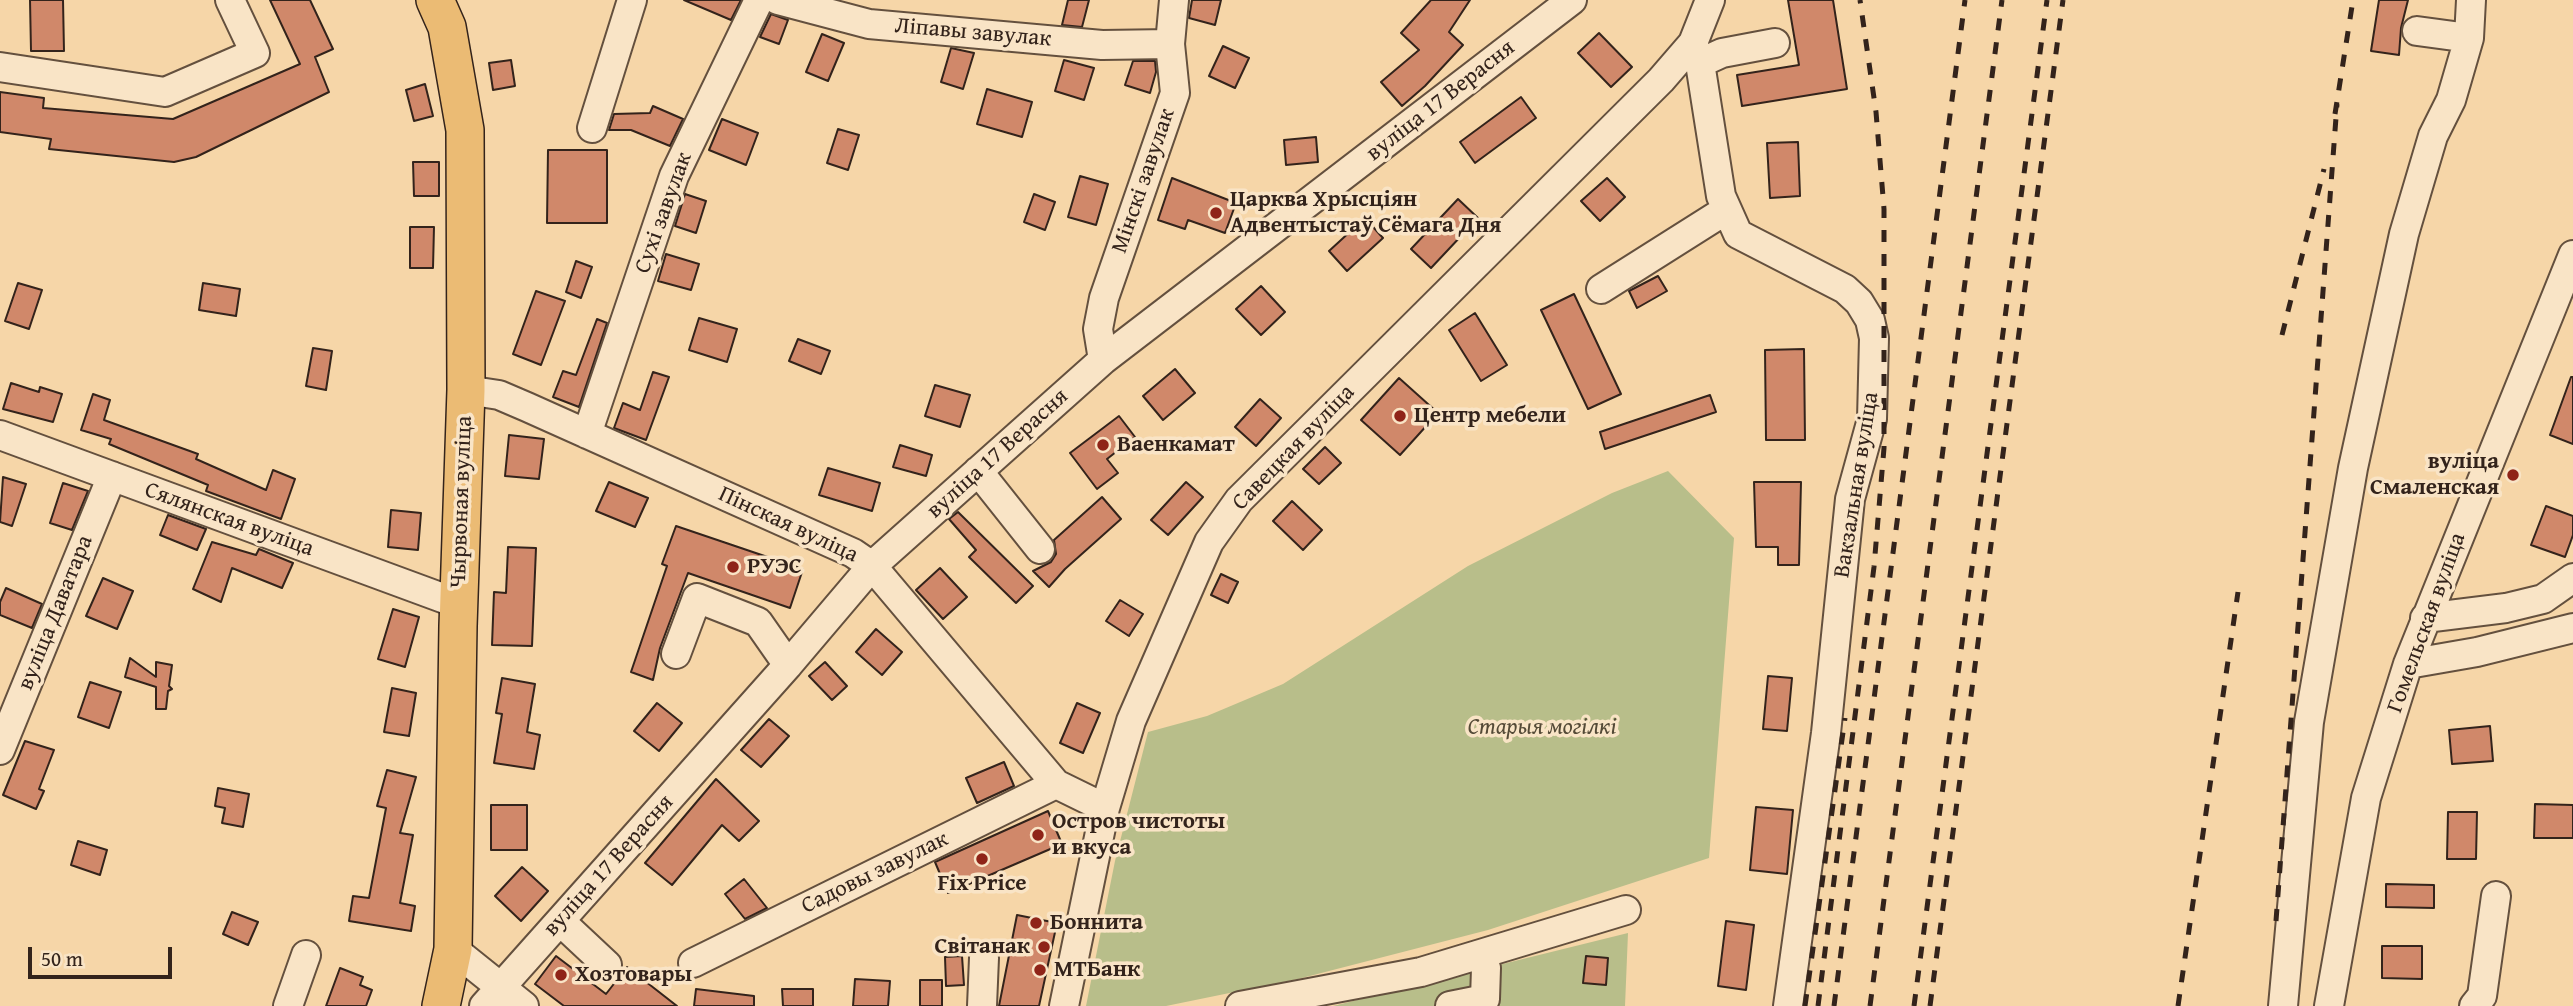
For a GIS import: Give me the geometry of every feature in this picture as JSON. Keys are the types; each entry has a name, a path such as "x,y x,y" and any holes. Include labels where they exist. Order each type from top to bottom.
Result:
{"main road":[{"name":"Чырвоная вуліца","path":"435,0 447,27 465,130 467,390 459,604 453,948 441,1006"}],"street":[{"path":"0,67 165,92 255,54 230,0"},
{"path":"592,128 632,0"},
{"name":"Сухі завулак","path":"587,434 674,176 759,0"},
{"name":"Ліпавы завулак","path":"778,0 869,24 1102,45 1170,44"},
{"name":"Мінскі завулак","path":"1102,360 1098,329 1104,298 1175,93 1170,44 1174,0"},
{"name":"вуліца 17 Верасня","path":"492,998 788,665 872,566 1102,360 1572,0"},
{"name":"Савецкая вуліца","path":"1064,1006 1105,808 1131,722 1182,598 1209,542 1239,500 1661,80 1696,53 1710,0"},
{"path":"2283,1006 2309,722 2353,468 2404,234 2433,136 2451,100 2469,38 2471,0"},
{"path":"2417,31 2469,38"},
{"path":"1696,53 1722,53 1775,43"},
{"name":"Вакзальная вуліца","path":"1696,53 1726,210 1738,234 1845,289 1859,302 1870,320 1874,338 1872,419 1850,499 1826,733 1788,1006"},
{"path":"1601,289 1726,210"},
{"name":"Гомельская вуліца","path":"2329,1006 2365,798 2408,664 2573,255"},
{"name":"Пінская вуліца","path":"467,390 499,396 853,553 872,566 1056,784 1105,808"},
{"name":"Сялянская вуліца","path":"0,435 459,604"},
{"path":"978,471 1040,549"},
{"name":"вуліца Даватара","path":"0,750 112,477"},
{"path":"2426,618 2506,608 2543,599 2573,578"},
{"path":"676,654 697,598 758,622 788,665"},
{"path":"2408,664 2477,652 2573,628"},
{"name":"Садовы завулак","path":"693,963 1056,784"},
{"path":"2474,1006 2482,996 2496,896"},
{"path":"1240,1006 1421,972 1626,910"},
{"path":"560,921 607,965"},
{"path":"453,948 492,998 524,1006"},
{"path":"1450,1006 1484,1003 1486,968 1481,954"},
{"path":"288,1006 306,955"},
{"path":"982,1006 984,958"}],"green space":[{"name":"Старыя могілкі","path":"1668,471 1734,538 1709,858 1488,930 1298,979 1166,1006 1086,1006 1115,861 1148,732 1207,716 1283,684 1468,566 1612,493"},
{"path":"1628,933 1625,1006 1333,1006 1337,1005"}],"building":[{"path":"30,0 63,0 64,51 31,51"},
{"path":"270,0 310,0 333,49 315,57 329,92 196,157 174,162 49,149 51,139 0,132 0,92 44,98 43,108 173,119 300,64"},
{"path":"684,0 741,0 731,20"},
{"path":"1068,0 1089,0 1082,27 1062,25"},
{"path":"1192,0 1221,0 1215,25 1189,18"},
{"path":"1431,0 1470,0 1449,32 1463,45 1425,86 1402,106 1381,82 1419,50 1401,33"},
{"path":"1788,0 1833,0 1847,89 1742,106 1737,75 1799,65"},
{"path":"2379,0 2408,0 2401,28 2399,55 2371,51"},
{"path":"771,14 788,20 779,44 760,37"},
{"path":"1599,33 1632,67 1611,87 1578,53"},
{"path":"822,34 844,43 828,81 806,72"},
{"path":"1223,46 1249,58 1235,88 1209,76"},
{"path":"951,48 974,53 963,89 941,82"},
{"path":"511,60 515,86 493,90 489,63"},
{"path":"1064,60 1094,68 1084,100 1055,91"},
{"path":"1133,61 1155,61 1156,72 1150,93 1125,85"},
{"path":"425,84 433,116 414,121 406,90"},
{"path":"987,89 1032,102 1022,137 977,124"},
{"path":"1521,97 1536,118 1475,163 1460,142"},
{"path":"653,106 683,119 670,146 631,130 609,130 614,114 650,113"},
{"path":"722,119 758,133 746,165 709,150"},
{"path":"838,129 859,135 848,170 827,163"},
{"path":"1316,137 1318,162 1286,165 1284,140"},
{"path":"1798,142 1800,196 1770,198 1767,143"},
{"path":"548,150 607,150 607,223 547,223"},
{"path":"413,162 439,162 439,196 414,196"},
{"path":"1080,176 1108,184 1096,225 1068,217"},
{"path":"1172,178 1236,203 1225,233 1188,220 1185,229 1158,220"},
{"path":"1607,178 1625,197 1600,221 1581,201"},
{"path":"685,194 706,201 696,233 675,226"},
{"path":"1034,194 1055,202 1045,230 1024,222"},
{"path":"1458,199 1478,218 1431,268 1411,249"},
{"path":"1365,218 1383,238 1347,271 1329,251"},
{"path":"410,227 434,227 433,268 410,268"},
{"path":"666,254 699,264 691,290 658,281"},
{"path":"576,261 592,267 581,298 566,292"},
{"path":"1658,276 1667,291 1637,308 1629,291"},
{"path":"18,283 42,290 29,329 5,321"},
{"path":"203,283 240,289 236,316 199,310"},
{"path":"1261,286 1285,312 1261,335 1236,309"},
{"path":"536,291 565,301 541,365 513,354"},
{"path":"1574,294 1621,394 1588,409 1541,310"},
{"path":"1475,313 1507,365 1481,381 1449,330"},
{"path":"699,318 737,329 727,362 689,350"},
{"path":"597,319 607,323 579,407 553,397 563,371 576,375"},
{"path":"798,339 830,351 821,374 789,361"},
{"path":"313,348 332,351 326,390 306,386"},
{"path":"1804,349 1805,440 1766,440 1765,350"},
{"path":"1175,369 1195,393 1163,420 1143,396"},
{"path":"653,372 669,377 646,440 614,428 623,403 640,410"},
{"path":"2573,377 2573,444 2550,435"},
{"name":"Центр мебели","path":"1399,378 1438,413 1400,455 1361,420"},
{"path":"11,383 39,392 40,387 62,394 53,422 3,409"},
{"path":"935,385 970,395 960,427 925,416"},
{"path":"93,394 110,400 104,420 198,454 196,459 266,490 273,470 295,479 281,519 206,491 208,485 109,444 111,439 81,430"},
{"path":"1710,395 1716,412 1605,449 1600,432"},
{"path":"1260,399 1281,418 1256,446 1235,427"},
{"name":"Ваенкамат","path":"1119,416 1135,437 1107,459 1118,473 1097,489 1070,453"},
{"path":"509,435 544,439 539,479 505,476"},
{"path":"900,445 932,455 926,476 893,467"},
{"path":"1325,447 1341,463 1319,484 1303,469"},
{"path":"828,468 880,483 872,511 819,495"},
{"path":"3,477 26,484 12,526 0,522"},
{"path":"609,482 648,498 635,527 596,511"},
{"path":"1186,482 1203,497 1168,535 1151,520"},
{"path":"1754,482 1801,482 1799,565 1778,565 1778,547 1756,547"},
{"path":"63,483 88,491 72,530 50,523"},
{"path":"1102,497 1121,519 1065,569 1049,587 1033,571 1051,562 1056,554 1054,540"},
{"path":"1292,501 1322,530 1303,550 1273,521"},
{"path":"2546,506 2573,516 2573,535 2565,557 2531,545"},
{"path":"391,510 421,513 418,550 388,547"},
{"path":"958,512 1033,586 1016,603 969,557 976,550 949,519"},
{"path":"168,515 206,529 197,550 160,535"},
{"name":"РУЭС","path":"676,526 803,569 790,608 688,573 660,648 653,680 631,672 667,566 662,564"},
{"path":"212,542 256,555 259,549 293,563 282,588 232,568 221,602 193,589"},
{"path":"508,547 536,548 532,646 492,645 494,592 506,593"},
{"path":"940,568 967,597 943,619 916,590"},
{"path":"1221,574 1238,582 1228,603 1211,595"},
{"path":"103,578 133,591 117,629 86,616"},
{"path":"6,588 42,604 32,628 0,615 0,602"},
{"path":"1120,600 1143,614 1129,636 1106,621"},
{"path":"393,609 419,617 405,667 378,659"},
{"path":"876,629 902,652 882,675 856,652"},
{"path":"130,658 156,677 156,662 172,665 169,686 172,689 168,691 166,709 156,709 156,687 125,677"},
{"path":"825,662 847,686 832,700 809,676"},
{"path":"1768,676 1792,678 1787,731 1763,729"},
{"path":"502,678 535,684 527,732 540,735 534,769 494,763 502,714 496,713"},
{"path":"90,682 121,692 109,728 78,717"},
{"path":"392,688 416,693 409,736 384,732"},
{"path":"657,703 682,723 659,751 634,731"},
{"path":"1077,703 1100,713 1083,753 1060,743"},
{"path":"769,719 789,736 761,767 741,750"},
{"path":"2490,726 2493,761 2452,764 2449,730"},
{"path":"25,741 54,750 39,789 44,791 36,809 3,795"},
{"path":"1004,762 1014,786 977,803 966,778"},
{"path":"387,770 416,777 400,833 413,835 400,903 415,906 411,931 349,921 353,896 369,898 386,808 377,806"},
{"path":"716,779 759,821 739,841 722,825 672,885 645,863"},
{"path":"218,788 249,794 243,827 222,823 225,808 215,806"},
{"path":"2535,804 2573,805 2573,838 2534,838"},
{"path":"491,805 527,805 527,850 491,850"},
{"path":"1756,807 1793,810 1787,874 1750,870"},
{"name":"Fix Price","path":"1048,811 1062,844 948,893 935,862"},
{"path":"2448,812 2477,812 2476,859 2447,859"},
{"path":"78,841 107,850 100,875 71,865"},
{"path":"522,867 548,891 521,921 495,896"},
{"path":"744,879 767,908 745,919 725,894"},
{"path":"2386,884 2434,885 2434,908 2386,907"},
{"path":"232,912 258,922 248,945 223,934"},
{"path":"1017,915 1057,923 1039,1006 999,1006"},
{"path":"1726,921 1754,925 1746,990 1718,986"},
{"path":"2382,946 2422,946 2422,979 2382,978"},
{"name":"Хозтовары","path":"556,956 606,994 627,967 677,1006 564,1006 535,984"},
{"path":"962,956 964,985 946,986 945,957"},
{"path":"1586,956 1608,958 1606,985 1583,983"},
{"path":"340,968 363,977 360,985 372,990 366,1006 326,1006"},
{"path":"855,979 890,981 888,1006 853,1006"},
{"path":"920,980 942,980 942,1006 920,1006"},
{"path":"696,989 754,996 754,1006 694,1006"},
{"path":"782,989 813,989 813,1006 783,1006"}],"railway":[{"path":"1818,1006 1874,567 1884,448 1884,209 1876,112 1860,0"},
{"path":"1834,1006 1965,0"},
{"path":"1870,1006 2002,0"},
{"path":"1914,1006 2047,0"},
{"path":"1930,1006 2063,0"},
{"path":"2335,114 2353,0"},
{"path":"2276,921 2337,104"},
{"path":"2282,335 2324,169"},
{"path":"2178,1006 2238,592"},
{"path":"1805,1006 1845,718"}],"place":[{"name":"Царква Хрысціян Адвентыстаў Сёмага Дня","path":"1216,213"},
{"name":"Центр мебели","path":"1400,416"},
{"name":"Ваенкамат","path":"1103,445"},
{"name":"вуліца Смаленская","path":"2513,475"},
{"name":"РУЭС","path":"733,567"},
{"name":"Остров чистоты и вкуса","path":"1038,835"},
{"name":"Fix Price","path":"982,859"},
{"name":"Боннита","path":"1036,923"},
{"name":"Світанак","path":"1044,947"},
{"name":"МТБанк","path":"1040,970"},
{"name":"Хозтовары","path":"561,975"}]}
